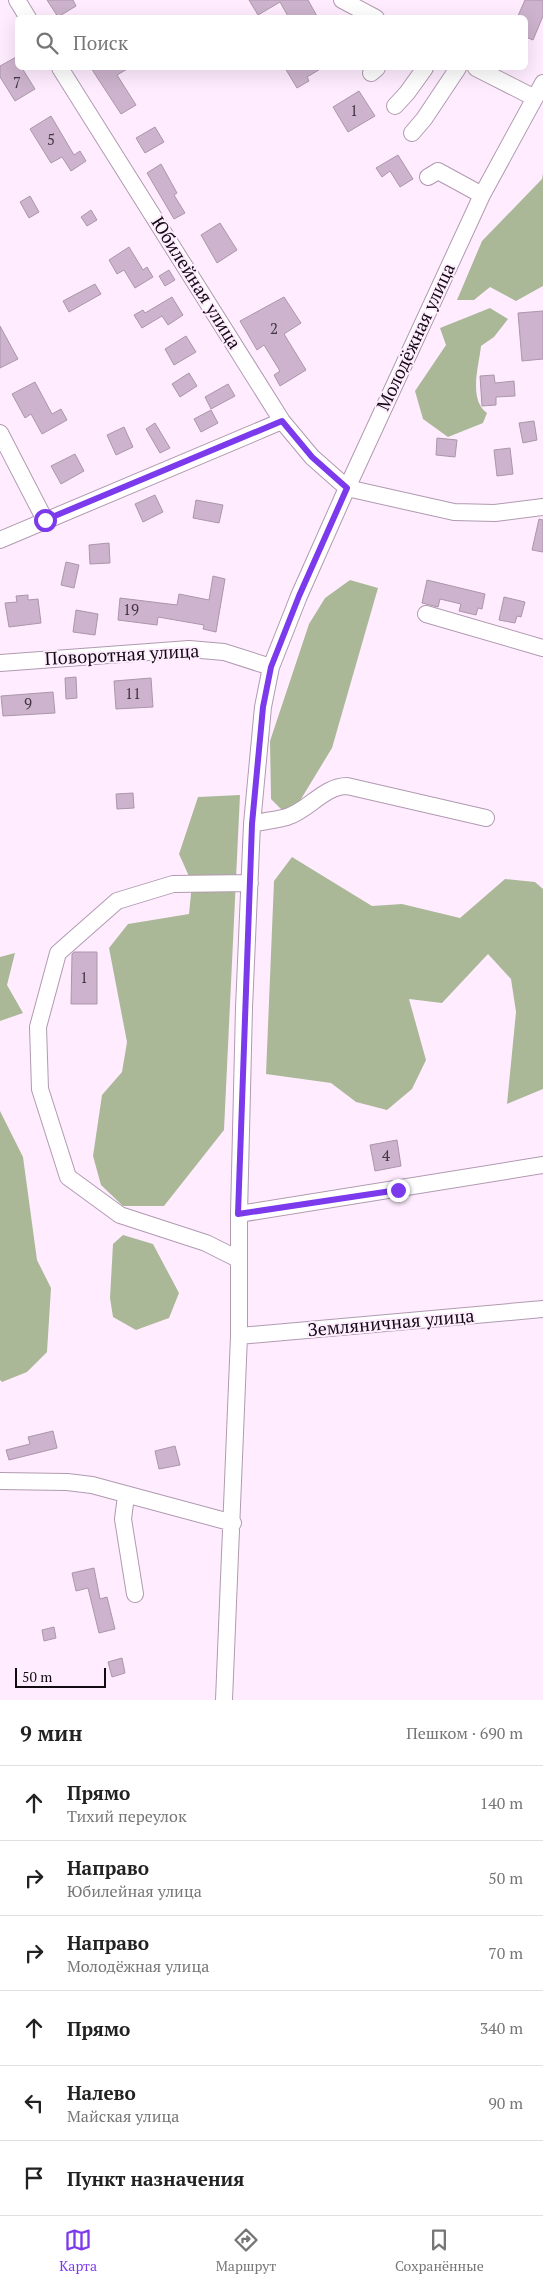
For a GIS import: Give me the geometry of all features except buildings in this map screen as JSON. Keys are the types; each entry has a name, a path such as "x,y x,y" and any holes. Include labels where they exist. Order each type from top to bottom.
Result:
{"street":[{"path":"17,0 26,15"},
{"path":"342,0 370,15"},
{"name":"Юбилейная улица","path":"61,70 282,421 312,457 347,488"},
{"path":"395,106 407,94 424,70"},
{"path":"412,133 424,119 457,70"},
{"path":"481,70 540,92"},
{"name":"Молодёжная улица","path":"224,1700 233,1523 239,1336 238,1214 244,1008 256,760 263,707 271,667 299,596 347,488 482,195 540,92"},
{"path":"428,177 438,172 482,195"},
{"path":"0,540 282,421"},
{"path":"0,433 45,520"},
{"path":"347,488 454,512 494,514 543,507"},
{"path":"426,614 543,648"},
{"name":"Поворотная улица","path":"0,663 189,649 224,652 271,667"},
{"path":"252,824 288,816 306,808 338,786 347,786 486,818"},
{"path":"238,1259 206,1243 120,1215 68,1177 40,1089 38,1027 58,953 117,900 173,884 250,883"},
{"path":"238,1214 543,1165"},
{"name":"Земляничная улица","path":"239,1336 543,1309"},
{"path":"0,1481 67,1482 92,1485 126,1496 233,1523"},
{"path":"126,1496 123,1519 134,1594"}],"green space":[{"path":"543,173 543,286 516,301 490,287 474,300 457,300 482,241 542,179"},
{"path":"490,308 508,319 494,337 481,346 476,391 481,407 487,413 483,423 448,437 423,419 415,391 446,345 440,328"},
{"path":"350,580 378,588 332,748 298,804 282,810 271,799 270,741 309,624 325,598"},
{"path":"240,795 224,1130 164,1206 123,1206 101,1185 93,1156 102,1095 122,1072 127,1042 109,948 128,924 189,914 192,883 179,854 198,797"},
{"path":"292,857 372,906 402,904 460,918 505,879 535,882 543,889 543,1089 507,1104 516,1012 511,979 488,954 442,1003 409,999 426,1060 412,1089 387,1110 356,1102 331,1083 266,1074 274,881"},
{"path":"15,953 7,985 23,1013 0,1021 0,957"},
{"path":"0,1111 23,1157 37,1260 51,1288 47,1352 27,1372 2,1382 0,1380"},
{"path":"123,1235 153,1244 179,1293 169,1318 136,1330 113,1317 110,1298 113,1244"}],"route":[{"path":"45,520 282,421 312,457 347,488 299,596 271,667 263,707 256,760 252,824 238,1214 398,1190"}]}
